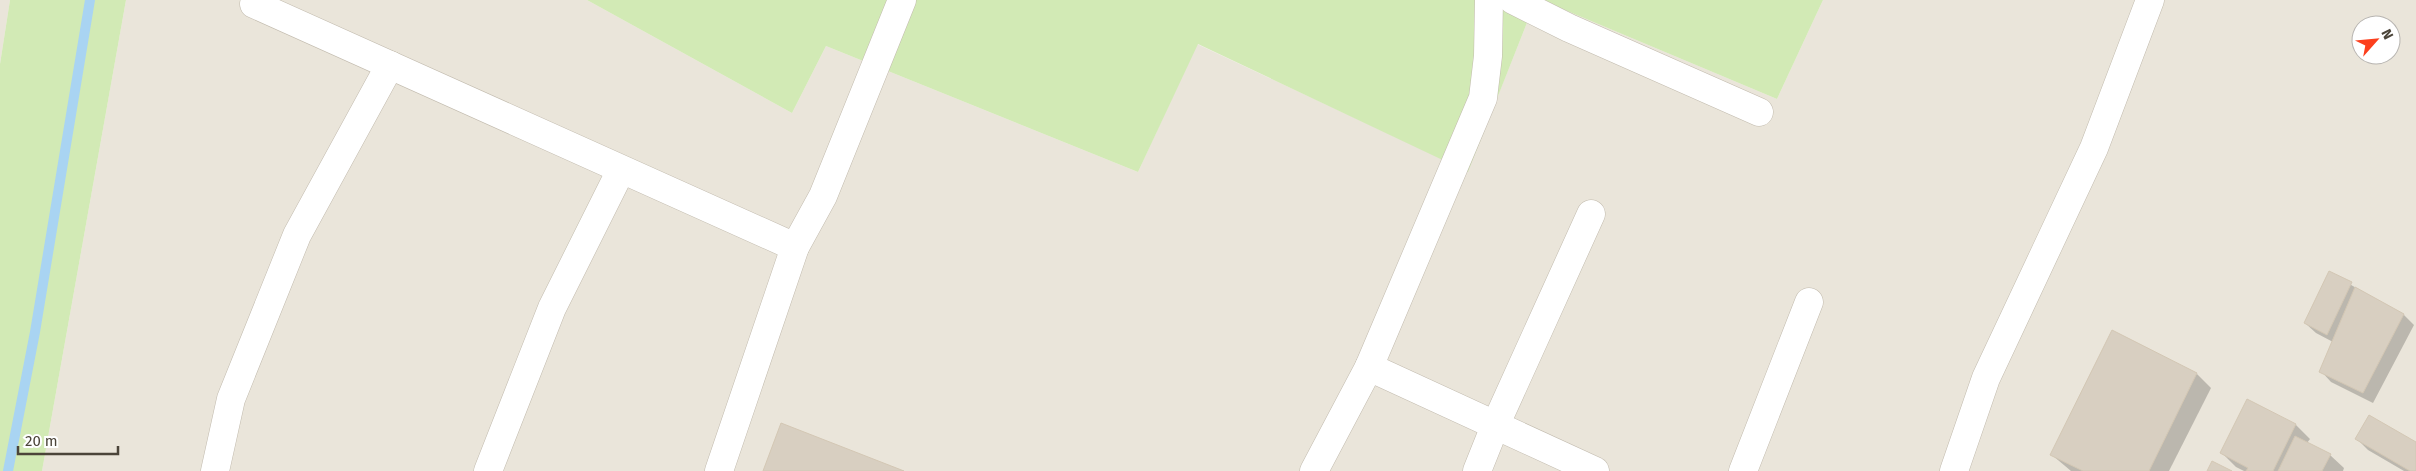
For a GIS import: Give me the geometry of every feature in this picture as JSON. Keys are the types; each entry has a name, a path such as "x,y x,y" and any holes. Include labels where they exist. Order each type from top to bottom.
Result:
{"street":[{"path":"719,471 795,247 823,196 902,0"},
{"path":"1314,471 1369,367 1482,98 1488,56 1489,0"},
{"path":"1513,0 1569,28 1759,112"},
{"path":"1954,471 1986,378 2094,148 2150,0"},
{"path":"254,4 795,247"},
{"path":"215,471 231,399 297,235 390,65"},
{"path":"488,471 552,308 621,170"},
{"path":"1477,471 1495,426 1592,214"},
{"path":"1743,471 1809,302"},
{"path":"1369,367 1595,471"}],"shaded area":[{"path":"0,0 10,0 0,64"},
{"path":"126,0 587,0 792,113 826,46 1138,172 1197,44 1468,171 1536,0 1541,0 1777,99 1823,0 2416,0 2416,471 42,471"}],"green space":[{"path":"10,0 126,0 42,471 0,471 0,64"},
{"path":"587,0 1536,0 1468,172 1198,44 1138,172 826,46 792,113"},
{"path":"1541,0 1823,0 1777,99"}],"building":[{"path":"2329,271 2352,282 2327,335 2304,323"},
{"path":"2355,287 2404,314 2363,393 2319,372"},
{"path":"2112,330 2197,373 2149,471 2083,471 2050,455"},
{"path":"2247,399 2296,424 2273,471 2246,471 2248,468 2220,453"},
{"path":"2369,415 2416,442 2416,471 2410,471 2355,439"},
{"path":"781,423 904,471 763,471"},
{"path":"2295,436 2331,454 2322,471 2278,471"},
{"path":"2212,461 2232,471 2207,471"}],"waterway":[{"path":"8,471 35,332 90,0"}]}
